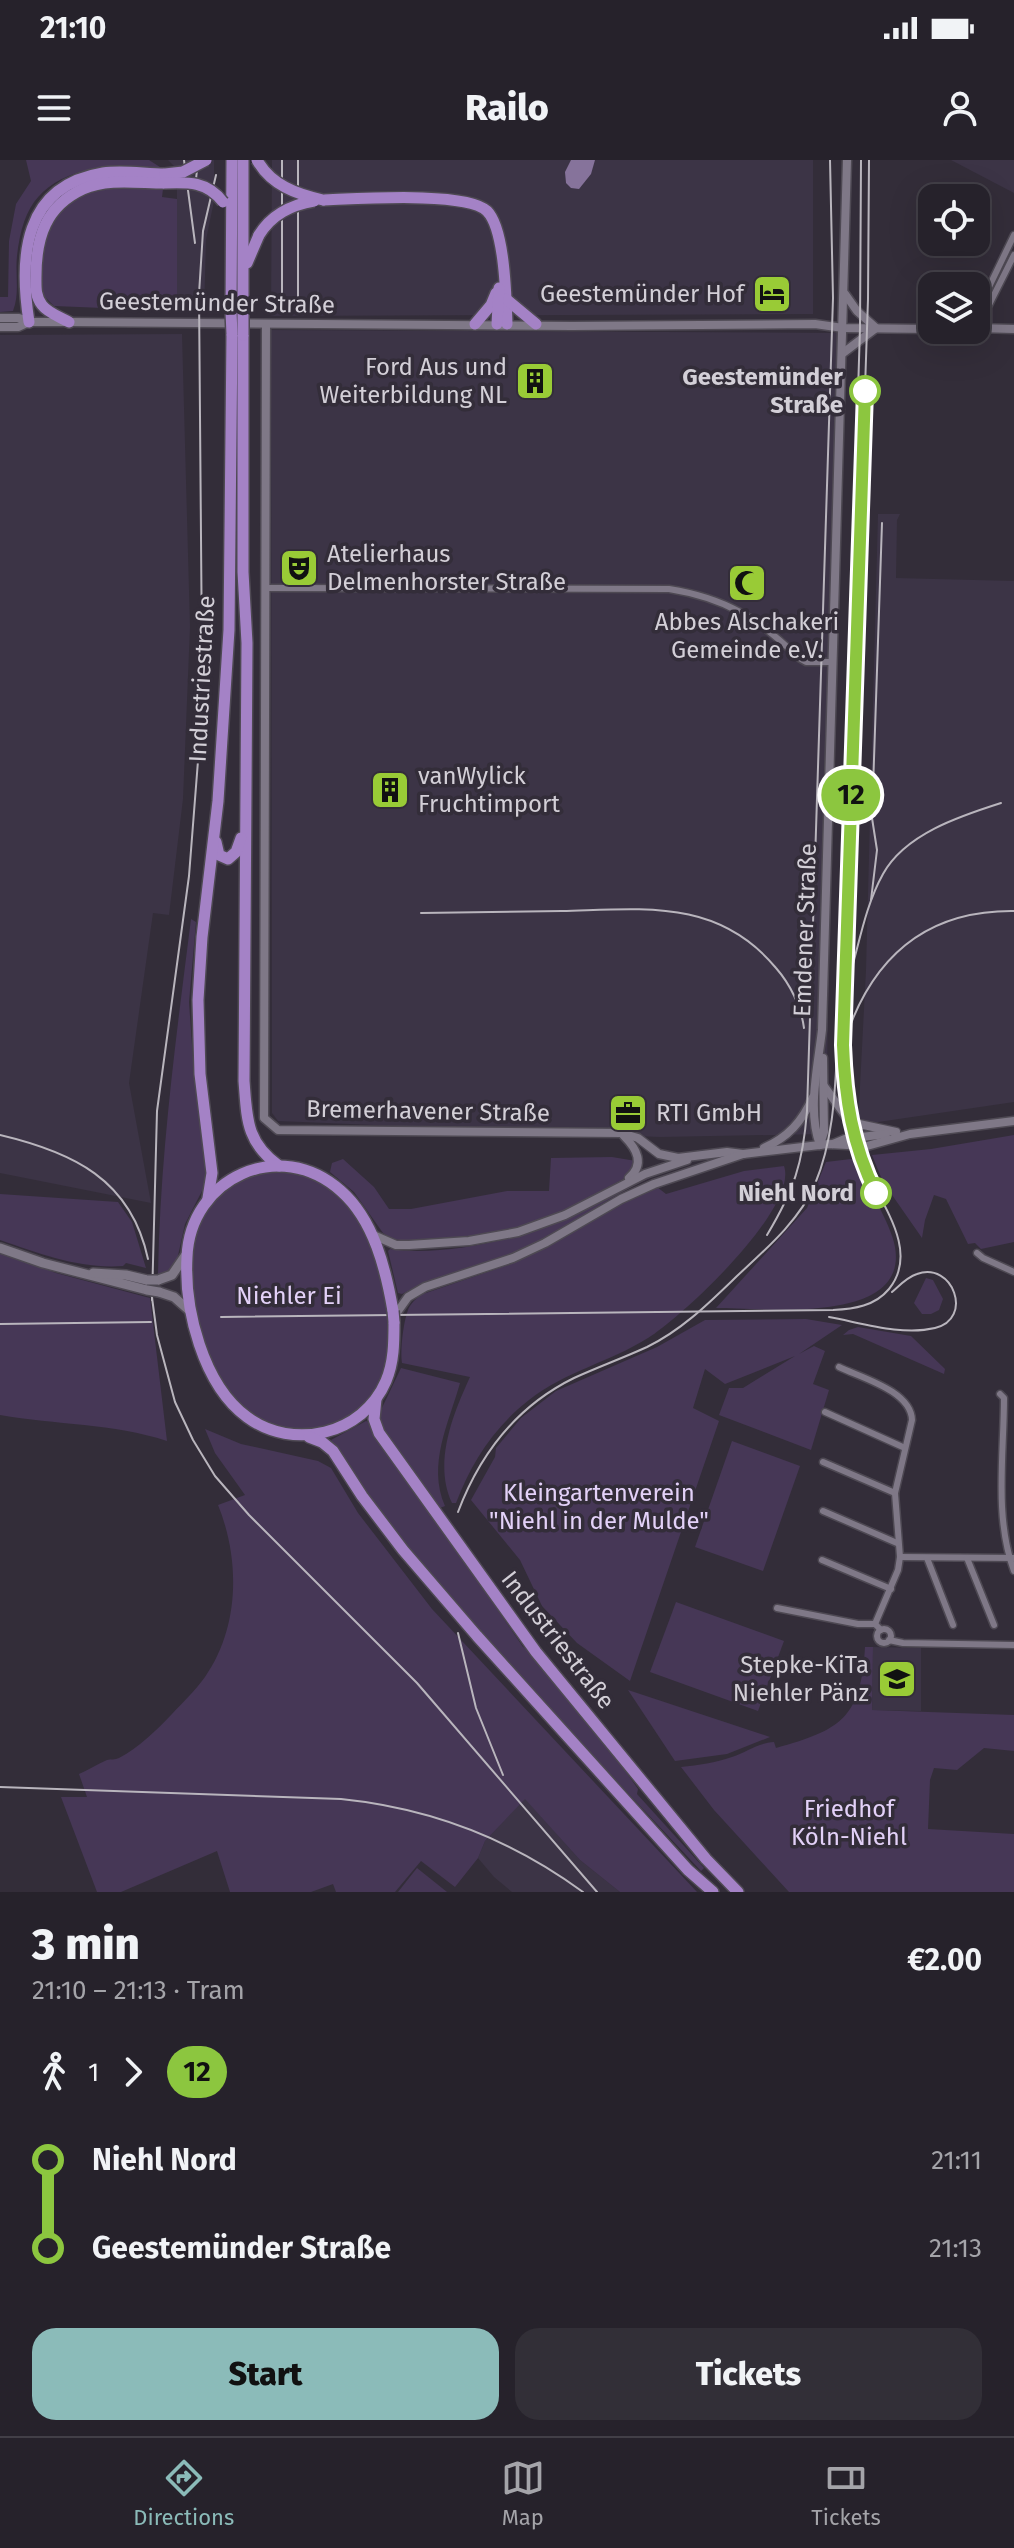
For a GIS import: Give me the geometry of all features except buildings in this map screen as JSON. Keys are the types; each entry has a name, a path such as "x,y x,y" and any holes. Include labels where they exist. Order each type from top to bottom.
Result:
{"highway":[{"path":"29,322 36,292 36,254 40,232 49,215 66,198 86,187 106,182 164,179 206,160"},
{"name":"Industriestraße","path":"232,160 231,272 237,312 247,643 243,1055 250,1127 263,1153 279,1166"},
{"name":"Industriestraße","path":"237,312 243,279 243,160"},
{"path":"257,160 270,178 286,189 323,200"},
{"path":"29,322 25,295 26,250 30,230 40,210 59,190 82,178 106,173 193,182 214,190 223,202 231,272"},
{"path":"243,279 254,242 271,220 291,206 323,200 459,199 472,202 489,212 497,227 502,324"},
{"path":"501,280 506,299 502,324"},
{"path":"475,324 491,305 501,280"},
{"path":"36,292 43,306 69,322"},
{"path":"506,299 536,324"},
{"name":"Industriestraße","path":"206,1202 212,1173 202,1100 198,1000 216,815 229,630 237,335"},
{"path":"216,815 216,849 223,859 236,852 245,821"},
{"path":"294,1435 338,1428 358,1416 376,1399 392,1362 395,1315 383,1263 351,1201 321,1176 279,1166 261,1167 237,1176 206,1202 191,1229 186,1281 191,1312 209,1367 235,1406 257,1424 294,1435 322,1442 333,1451 382,1524 477,1636 688,1870 713,1892"},
{"name":"Industriestraße","path":"376,1399 374,1419 379,1433 518,1628 706,1859 738,1892"}],"main road":[{"path":"0,1248 78,1273 126,1275 174,1297 191,1312"},
{"path":"151,1284 172,1275 187,1253"}],"street":[{"name":"Emdener Straße","path":"820,1145 824,1132 822,1030 847,160"},
{"path":"990,285 1014,235"},
{"path":"990,303 1014,255"},
{"path":"843,353 876,328 857,311 844,293"},
{"name":"Geestemünder Straße","path":"0,318 19,318 29,322 815,324 843,328 918,329"},
{"name":"Geestemünder Straße","path":"0,327 18,327 29,322"},
{"path":"266,324 267,588 669,589 698,594 738,610 806,662 833,662"},
{"path":"990,328 1014,329"},
{"name":"Bremerhavener Straße","path":"267,588 263,1092 264,1118 278,1130 621,1133 638,1138 659,1154 678,1158 832,1144 867,1146 910,1134 1014,1121"},
{"name":"Emdener Straße","path":"820,1145 814,1120 822,1030"},
{"path":"824,1086 850,1122 896,1132"},
{"name":"Emdener Straße","path":"748,1153 791,1132 807,1111 815,1092"},
{"name":"Bremerhavener Straße","path":"832,1144 857,1136 896,1132 910,1134"},
{"path":"619,1186 635,1172 639,1158 633,1145 621,1133"},
{"name":"Bremerhavener Straße","path":"395,1315 415,1292 513,1258 654,1184 748,1153"},
{"path":"654,1184 664,1167 659,1154"},
{"name":"Bremerhavener Straße","path":"370,1233 396,1245 495,1238 544,1224 619,1186 696,1156"},
{"path":"977,1253 1014,1272"},
{"path":"839,1367 909,1403 912,1420 895,1493 900,1557 878,1627 879,1641 1014,1645"},
{"path":"1000,1394 1004,1398 1002,1501 1014,1571"},
{"path":"825,1412 905,1448"},
{"path":"823,1462 895,1493"},
{"path":"823,1511 897,1543"},
{"path":"900,1557 1012,1558"},
{"path":"927,1558 953,1625"},
{"path":"967,1558 994,1625"},
{"path":"822,1560 891,1589"},
{"path":"777,1608 878,1627"}],"shaded area":[{"path":"168,160 214,160 214,201 206,240 204,313 177,311 177,169"},
{"path":"272,160 813,160 813,314 271,316"},
{"path":"571,160 595,160 591,174 579,189 571,188 566,183 565,172"},
{"path":"951,160 1014,160 1014,193"},
{"path":"271,330 839,333 826,1134 660,1137 278,1121 272,1113"},
{"path":"182,334 190,627 183,799 169,915 153,913 129,1083 151,1203 0,1173 0,335"},
{"path":"878,514 900,514 897,520 896,578 1014,581 1014,1102 858,1125 866,970"},
{"name":"Stepke-KiTa Niehler Pänz","path":"873,1647 921,1648 921,1711 872,1710"},
{"path":"525,1798 580,1860 620,1892 512,1892 494,1877 478,1858 485,1841"}],"green space":[{"path":"26,160 149,160 163,169 103,167 77,173 49,187 30,208 24,222 17,256 17,291 13,311 0,312 0,297 8,297 9,241 16,204 31,181"},
{"path":"163,189 162,197 177,199 177,311 54,306 42,294 44,240 66,204 93,190"},
{"path":"191,919 196,922 189,1002 207,1175 185,1224 177,1260 168,1271 158,1275 165,1141"},
{"path":"1014,1135 1014,1242 981,1249 975,1243 968,1244 946,1199 934,1195 922,1238 883,1182 872,1155 931,1149"},
{"path":"612,1157 636,1161 627,1177 552,1217 508,1231 474,1237 408,1241 392,1239 383,1233 354,1192 330,1172 332,1163 343,1159 374,1187 389,1209 411,1209 507,1191 549,1191 551,1158"},
{"path":"851,1159 856,1163 893,1237 893,1272 879,1290 856,1301 828,1307 796,1310 716,1308 807,1208 826,1162"},
{"path":"784,1166 784,1185 774,1208 757,1233 710,1285 648,1338 558,1381 529,1400 505,1422 485,1447 456,1503 452,1503 444,1472 445,1455 457,1407 470,1377 402,1363 405,1322 415,1300 420,1295 514,1263 657,1187 666,1194 744,1171"},
{"name":"Niehler Ei","path":"265,1171 303,1173 330,1187 347,1203 361,1223 379,1269 390,1343 387,1367 374,1392 358,1410 326,1426 281,1428 256,1417 235,1399 218,1375 205,1348 197,1319 192,1289 192,1249 197,1228 217,1195 236,1182"},
{"path":"649,1176 525,1249 398,1293 390,1249 458,1248 507,1239 572,1216"},
{"path":"0,1194 118,1202 132,1222 146,1268 126,1263 123,1266 107,1266 76,1263 0,1240"},
{"path":"0,1252 56,1273 150,1298 167,1441 105,1428 0,1415"},
{"path":"926,1278 933,1280 943,1299 939,1310 931,1314 922,1314 914,1303"},
{"name":"Kleingartenverein \"Niehl in der Mulde\"","path":"806,1319 842,1325 799,1354 814,1346 825,1351 813,1384 829,1390 811,1450 719,1415 729,1388 743,1388 795,1356 725,1384 705,1369 693,1408 719,1421 630,1681 577,1643 542,1606 520,1560 471,1500 495,1457 496,1448 521,1418 556,1391 657,1347 705,1320"},
{"path":"858,1327 911,1336 945,1369 944,1374 853,1334 843,1335"},
{"path":"401,1368 460,1383 439,1459 438,1475 445,1506 440,1508 381,1428 380,1412"},
{"path":"366,1421 523,1647 624,1769 638,1789 637,1794 704,1868 701,1871 548,1708 374,1505 331,1440"},
{"path":"205,1429 241,1444 318,1461 331,1468 358,1513 432,1609 697,1892 620,1892 580,1860 525,1799 485,1841 478,1858 455,1887 421,1861 395,1892 336,1892 333,1884 311,1892 230,1892 217,1851 121,1892 97,1892 61,1797 87,1797 79,1774 107,1760 119,1758 154,1732 205,1677 225,1637 233,1592 233,1570 218,1505 245,1495 215,1453"},
{"path":"732,1441 800,1466 763,1571 695,1547"},
{"path":"676,1602 784,1641 758,1711 650,1672"},
{"name":"Friedhof Köln-Niehl","path":"865,1647 873,1647 872,1710 1014,1715 1014,1751 984,1748 957,1770 934,1768 930,1780 928,1829 1014,1834 1014,1892 789,1892 714,1810 681,1767 726,1759 768,1743 774,1742 776,1748 832,1727 852,1705 859,1690"},
{"path":"628,1690 770,1737 727,1754 675,1761"},
{"path":"417,1868 447,1892 398,1892"}],"tram line":[{"path":"221,1317 849,1309 864,1306 883,1295 898,1273 901,1256 898,1239 855,1141 847,1100 843,1045 868,299 869,160"},
{"name":"12","path":"865,391 843,1045 845,1089 852,1129 876,1193"},
{"path":"829,1317 882,1328 922,1330 947,1323 954,1314 956,1304 949,1283 930,1272 907,1279 892,1292"},
{"path":"0,1324 151,1322"}],"railway":[{"path":"184,160 195,243"},
{"path":"195,189 198,160"},
{"path":"282,160 282,309"},
{"path":"298,160 298,309"},
{"path":"767,1235 796,1176 807,1111 833,298 830,160"},
{"path":"458,1512 489,1451 518,1417 554,1389 647,1347 695,1315 781,1234 808,1197 822,1166 833,1110 838,1035 860,328 861,160"},
{"path":"152,1300 157,1111 189,876 199,748 202,659 199,294 203,231 216,175"},
{"path":"871,900 877,850 872,818 882,523"},
{"path":"845,991 870,902 893,860 919,837 935,828 1001,803"},
{"path":"421,913 621,909 678,912 704,919 729,929 753,945 776,968 794,996 804,1028"},
{"path":"843,1046 868,989 904,946 927,931 953,920 982,913 1014,911"},
{"path":"0,1135 51,1150 95,1173 128,1208 140,1231 148,1259"},
{"path":"151,1290 157,1335 175,1402 215,1476 249,1515 417,1683 597,1892"},
{"path":"458,1633 476,1708 503,1775"},
{"path":"0,1787 341,1799 374,1803 438,1818 468,1829 527,1856 583,1892"}],"place":[{"name":"Geestemünder Hof","path":"772,294"},
{"name":"Ford Aus und Weiterbildung NL","path":"535,381"},
{"name":"Geestemünder Straße","path":"865,391"},
{"name":"Atelierhaus Delmenhorster Straße","path":"299,568"},
{"name":"Abbes Alschakeri Gemeinde e.V.","path":"747,583"},
{"name":"vanWylick Fruchtimport","path":"390,790"},
{"name":"RTI GmbH","path":"628,1113"},
{"name":"Niehl Nord","path":"876,1193"},
{"name":"Stepke-KiTa Niehler Pänz","path":"897,1679"}]}
